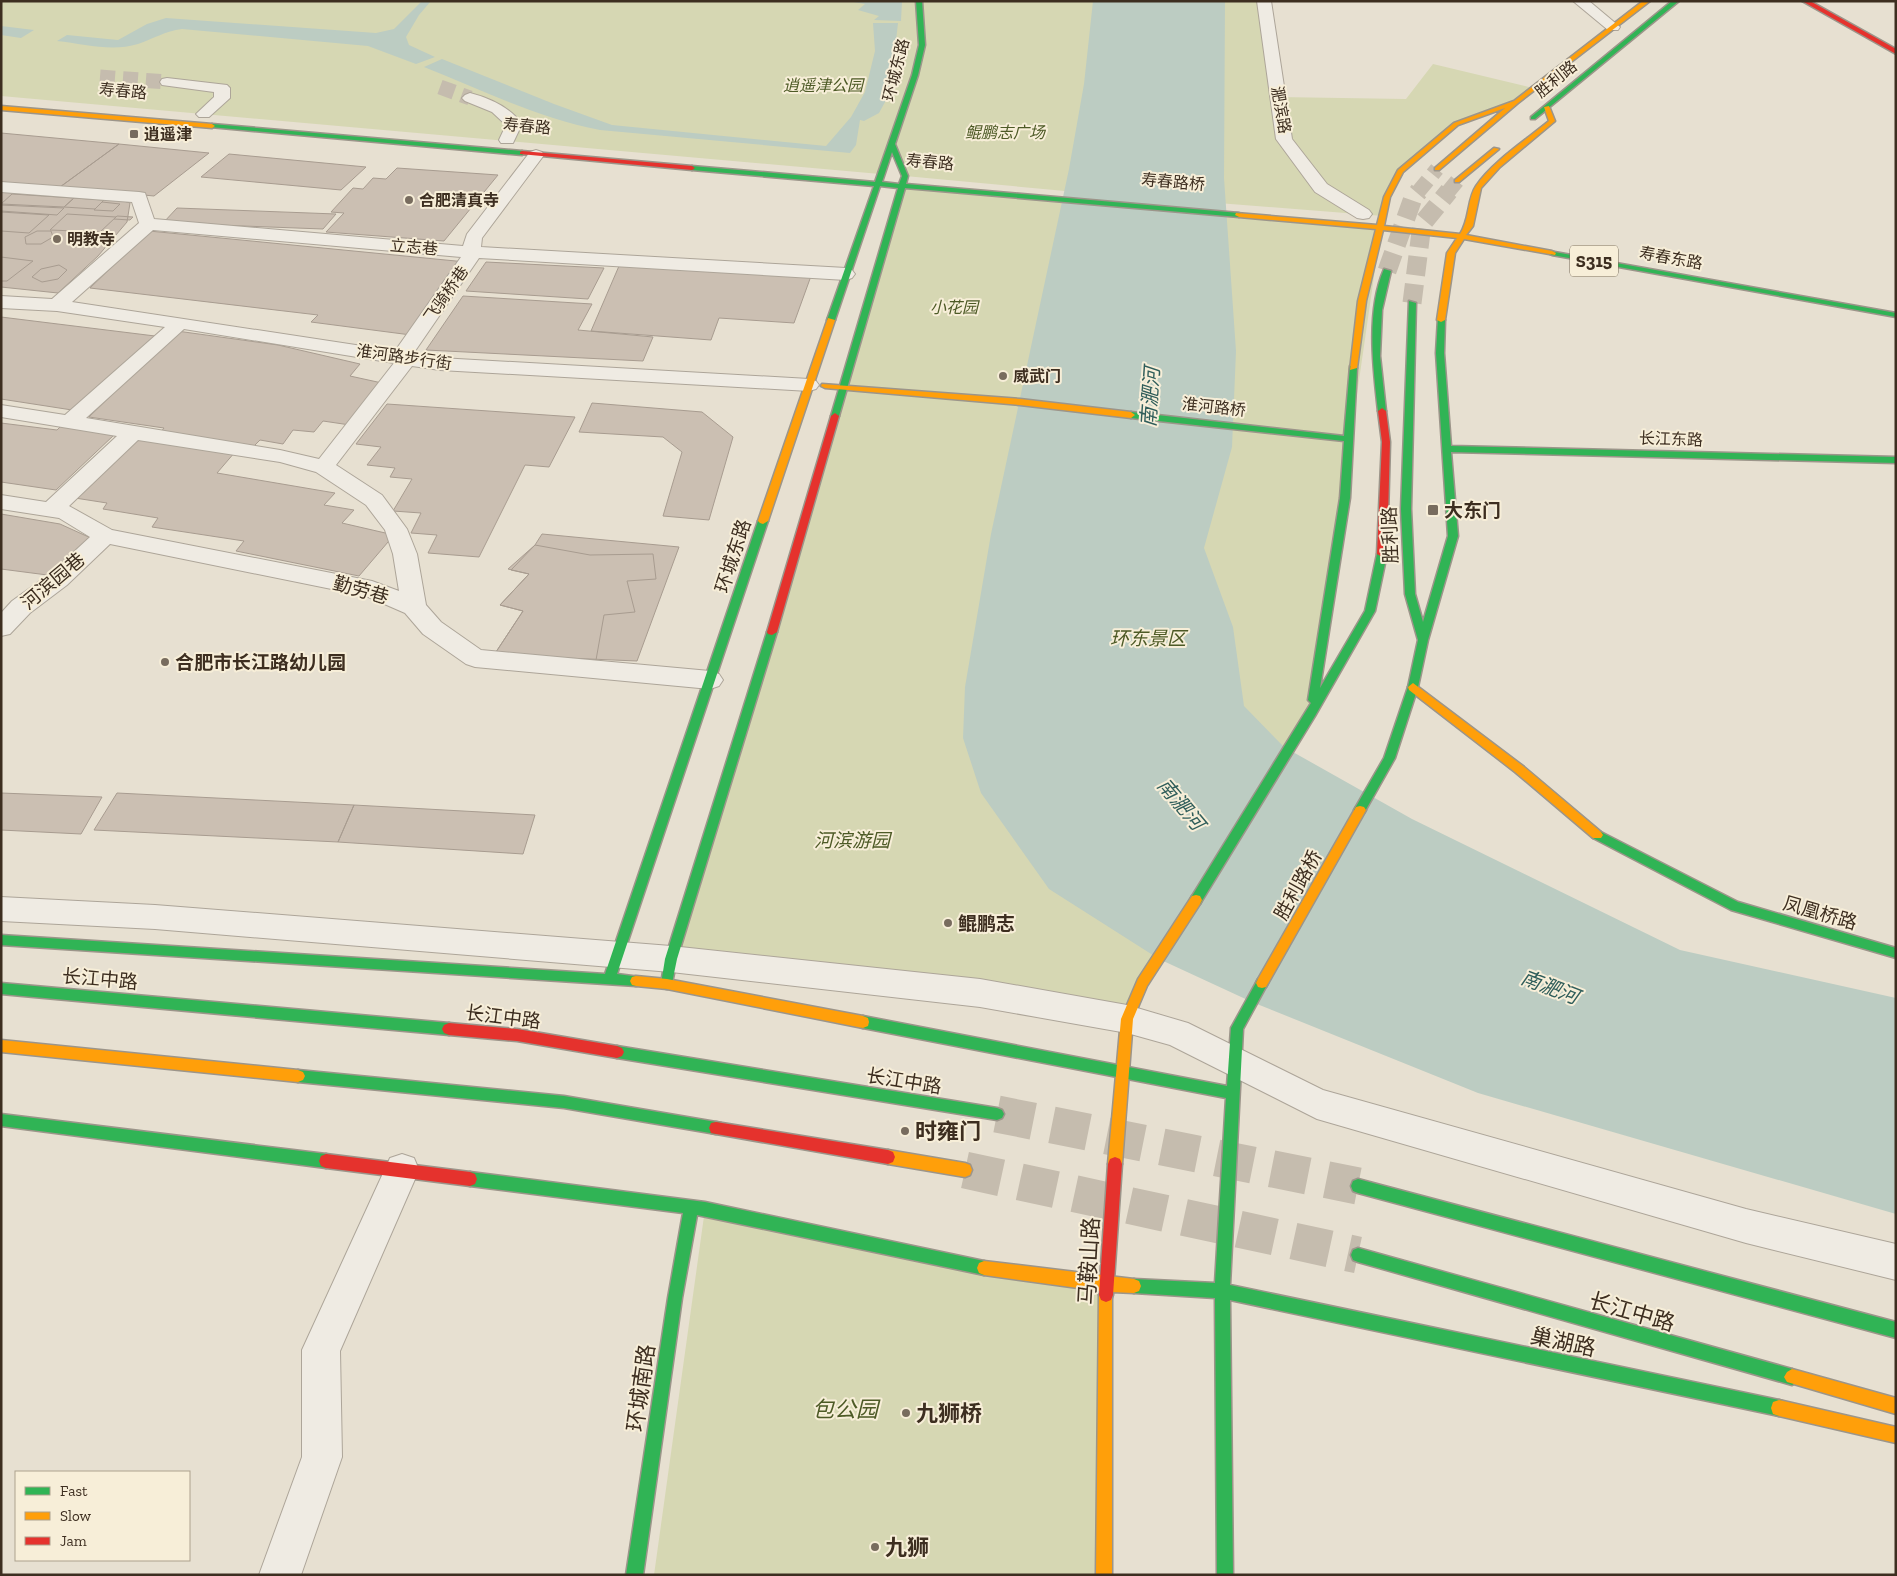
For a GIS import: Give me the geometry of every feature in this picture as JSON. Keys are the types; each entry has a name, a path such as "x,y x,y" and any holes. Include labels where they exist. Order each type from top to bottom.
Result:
{"main road":[{"name":"环城东路","path":"614,967 878,179 892,145 915,75 922,46 919,1"},
{"name":"胜利路","path":"1437,168 1516,102 1647,1"},
{"name":"胜利路","path":"1525,125 1676,1"},
{"path":"1805,1 1896,52"},
{"path":"1822,1 1896,42"},
{"name":"寿春路","path":"1,96 508,140 878,179"},
{"path":"1311,714 1345,498 1351,383 1362,301 1387,197 1400,171 1456,124 1516,102"},
{"path":"1423,640 1452,536 1440,354 1441,310 1451,253 1473,226 1478,188 1498,166 1552,121 1547,107"},
{"name":"寿春路","path":"1,108 536,156 878,179 1048,194"},
{"path":"1457,181 1502,144"},
{"path":"892,145 904,181 757,683 669,972 1121,1073 1232,1093"},
{"name":"寿春路桥","path":"1048,194 1292,214"},
{"path":"1292,214 1363,214 1473,226"},
{"name":"寿春东路","path":"1292,214 1381,228 1464,237 1896,315"},
{"name":"胜利路","path":"1311,714 1370,611 1382,562 1386,442 1376,356 1378,310 1387,271"},
{"name":"胜利路","path":"1389,758 1413,687 1423,640 1410,594 1406,509 1412,303"},
{"name":"淮河路桥","path":"809,385 1020,402 1348,439"},
{"name":"长江东路","path":"1446,449 1896,460"},
{"name":"凤凰桥路","path":"1413,687 1519,769 1601,839 1735,906 1896,953"},
{"name":"马鞍山路","path":"1104,1575 1106,1284 1121,1073 1127,1019 1142,983 1159,959 1311,714"},
{"name":"胜利路桥","path":"1234,1062 1237,1028 1389,758"},
{"path":"1,940 614,967"},
{"name":"长江中路","path":"1,988 517,1034 997,1114"},
{"path":"1,1046 564,1102 965,1170"},
{"path":"1225,1575 1222,1291 1234,1062"},
{"name":"巢湖路","path":"1,1120 691,1208 981,1268 1106,1284 1222,1291 1781,1408 1896,1435"},
{"path":"1358,1186 1896,1330"},
{"name":"环城南路","path":"634,1575 675,1298 691,1208"},
{"name":"长江中路","path":"1358,1256 1896,1406"}],"street":[{"name":"淝滨路","path":"1264,1 1284,139 1322,188 1363,214"},
{"path":"1580,1 1613,27"},
{"path":"168,82 222,88 222,98 204,114"},
{"path":"470,98 497,109 514,124 508,140"},
{"name":"飞骑桥巷","path":"324,467 404,358 470,260 473,238 536,156"},
{"path":"1,187 139,198 145,219 149,224 57,305"},
{"name":"立志巷","path":"149,224 470,252 846,274"},
{"name":"淮河路步行街","path":"1,302 57,305 180,322 440,364 809,385"},
{"path":"71,422 180,322"},
{"path":"1,411 280,456 324,467 374,500 396,529 405,554 414,607"},
{"path":"52,509 134,432"},
{"name":"勤劳巷","path":"1,502 65,512 105,536 372,589 414,607 432,628 475,658 710,680"},
{"name":"河滨园巷","path":"1,628 22,607 59,579 105,536"},
{"path":"1,909 155,917 669,972 980,993 1127,1019 1177,1033 1317,1104 1746,1226 1896,1262"},
{"path":"280,1575 322,1457 322,1350 402,1170"}],"green space":[{"path":"1,1 1264,1 1278,97 1406,99 1433,64 1533,88 1516,102 1456,124 1400,171 1383,216 1065,191 905,176 892,146 880,174 1,96"},
{"path":"902,187 1381,228 1311,713 1127,1019 671,959"},
{"name":"包公园","path":"705,1209 1106,1284 1104,1575 654,1575"}],"water":[{"path":"422,1 431,1 419,15 406,37 409,45 435,57 416,64 368,46 182,29 165,33 138,44 118,47 98,47 57,41 67,35 118,40 147,24 166,18 376,33 394,29"},
{"path":"848,1 902,1 901,21 874,20 879,16 858,10 865,4"},
{"name":"南淝河","path":"1093,1 1225,1 1224,178 1236,351 1232,447 1204,548 1233,627 1244,706 1284,747 1412,819 1680,950 1896,998 1896,1214 1478,1093 1252,1002 1159,959 1049,889 981,793 963,738 965,687 991,534 1069,169 1084,84"},
{"path":"873,23 898,23 890,93 879,113 864,121 860,120 856,145 850,153 600,130 532,111 424,67 442,59 612,125 826,146 851,117 865,92 875,51"},
{"path":"1,26 34,30 21,38 1,35"}],"building":[{"path":"1,133 119,144 60,187 1,182"},
{"path":"119,144 209,153 154,196 60,187"},
{"path":"229,154 366,167 341,190 201,177"},
{"name":"合肥清真寺","path":"397,168 498,175 444,241 326,232 344,213 331,212 353,188 363,189 373,178 386,179"},
{"name":"明教寺","path":"1,190 111,197 130,203 127,222 98,256 58,293 1,287"},
{"path":"12,194 74,198 64,207 1,204"},
{"path":"74,198 104,200 95,209 64,207"},
{"path":"102,202 120,204 113,211 94,210"},
{"path":"1,205 64,208 57,215 1,211"},
{"path":"177,208 336,214 323,229 163,223"},
{"path":"1,212 49,215 29,233 1,231"},
{"path":"67,214 116,217 100,232 50,230"},
{"path":"117,216 133,217 130,220 114,219"},
{"path":"37,231 51,231 53,237 41,244 26,244 25,237"},
{"path":"149,231 466,262 411,335 311,322 318,315 90,288"},
{"name":"明教寺","path":"1,257 33,261 7,281 1,281"},
{"path":"486,262 604,268 588,299 466,291"},
{"path":"59,265 67,270 58,279 42,282 32,277 41,269"},
{"path":"619,266 811,276 794,323 719,318 711,340 591,331"},
{"path":"463,296 592,304 578,330 653,337 643,361 426,350"},
{"path":"1,317 155,336 72,410 1,399"},
{"path":"177,331 278,345 360,364 350,376 382,383 350,425 323,421 314,432 293,430 283,444 260,440 252,448 160,433 164,428 89,417"},
{"path":"592,403 702,412 733,437 709,520 663,516 682,452 663,437 579,432"},
{"path":"387,404 575,417 549,467 525,465 479,557 428,553 437,535 411,533 421,513 393,511 412,479 390,477 395,468 367,465 381,447 356,444"},
{"path":"1,423 57,430 61,426 114,435 56,490 1,482"},
{"path":"139,438 235,452 217,473 335,493 324,505 354,510 342,523 394,535 359,576 236,551 244,541 152,527 158,518 103,509 107,503 75,498"},
{"path":"1,514 60,524 93,539 55,576 1,569"},
{"path":"542,534 679,547 637,661 494,655 523,611 500,605 529,574 511,570 535,545"},
{"path":"535,545 590,555 653,554 656,579 627,581 635,612 604,615 596,660 494,655 523,611 500,605 529,574 508,569"},
{"path":"1,793 102,797 81,834 1,830"},
{"path":"117,793 354,805 338,842 94,830"},
{"path":"354,805 535,815 523,854 338,842"}],"tunnel":[{"path":"100,77 167,82"},
{"path":"440,87 470,98"},
{"path":"1418,192 1437,169"},
{"path":"1448,192 1457,181"},
{"path":"1387,271 1413,198 1419,191"},
{"path":"1412,303 1422,224 1449,191"},
{"path":"997,1114 1358,1186"},
{"path":"965,1170 1358,1255"}],"traffic: fast":[{"path":"831,320 915,75 922,45 919,1"},
{"path":"1533,118 1676,1"},
{"path":"212,126 522,153"},
{"path":"835,416 905,176 892,145"},
{"path":"692,168 1239,215"},
{"path":"1552,253 1896,315"},
{"path":"1382,411 1376,356 1378,310 1387,271"},
{"path":"1360,810 1389,758 1413,687 1423,640 1410,594 1406,509 1412,303"},
{"path":"1423,640 1453,536 1440,353 1441,320"},
{"path":"1313,700 1345,498 1353,368"},
{"path":"1131,415 1348,439"},
{"path":"1446,449 1896,460"},
{"path":"609,979 763,521"},
{"path":"1196,900 1311,713 1370,611 1382,554"},
{"path":"667,984 671,959 772,632"},
{"path":"1597,835 1735,906 1896,953"},
{"path":"1,940 636,981"},
{"path":"1225,1575 1222,1291 1237,1028 1262,983"},
{"path":"1,988 449,1029"},
{"path":"863,1022 1232,1093"},
{"path":"617,1052 997,1114"},
{"path":"298,1076 564,1102 716,1128"},
{"path":"1,1120 326,1161"},
{"path":"470,1179 705,1209 984,1268"},
{"path":"1358,1186 1896,1330"},
{"path":"634,1575 675,1298 691,1208"},
{"path":"1358,1255 1792,1377"},
{"path":"1134,1286 1222,1291"},
{"path":"1222,1291 1779,1408"}],"traffic: slow":[{"path":"1437,169 1516,102 1647,1"},
{"path":"1353,368 1362,301 1387,197 1400,171 1456,124 1516,102"},
{"path":"1441,320 1451,253 1469,226 1478,188 1498,166 1552,121 1547,107"},
{"path":"1,108 212,126"},
{"path":"1457,181 1496,149"},
{"path":"1239,215 1463,237 1552,253"},
{"path":"763,521 831,320"},
{"path":"825,386 1020,402 1131,415"},
{"path":"1413,687 1519,769 1597,835"},
{"path":"1262,983 1360,810"},
{"path":"1115,1164 1127,1019 1142,983 1196,900"},
{"path":"636,981 667,984 863,1022"},
{"path":"1,1046 298,1076"},
{"path":"888,1157 965,1170"},
{"path":"984,1268 1134,1286"},
{"path":"1104,1575 1106,1295"},
{"path":"1792,1377 1896,1406"},
{"path":"1779,1408 1896,1435"}],"traffic: jam":[{"path":"1805,1 1896,52"},
{"path":"522,153 692,168"},
{"path":"1382,411 1386,442 1382,554"},
{"path":"772,632 835,416"},
{"path":"449,1029 517,1035 617,1052"},
{"path":"716,1128 888,1157"},
{"path":"326,1161 470,1179"},
{"path":"1106,1295 1115,1164"}],"place":[{"name":"逍遥津","path":"134,134"},
{"name":"合肥清真寺","path":"409,200"},
{"name":"明教寺","path":"57,239"},
{"name":"威武门","path":"1003,376"},
{"name":"大东门","path":"1433,510"},
{"name":"合肥市长江路幼儿园","path":"165,662"},
{"name":"鲲鹏志","path":"948,923"},
{"name":"时雍门","path":"905,1131"},
{"name":"九狮桥","path":"906,1413"},
{"name":"九狮","path":"875,1547"}],"park label":[{"name":"逍遥津公园","path":"823,85"},
{"name":"鲲鹏志广场","path":"1005,132"},
{"name":"小花园","path":"954,307"},
{"name":"环东景区","path":"1148,638"},
{"name":"河滨游园","path":"852,840"}]}
